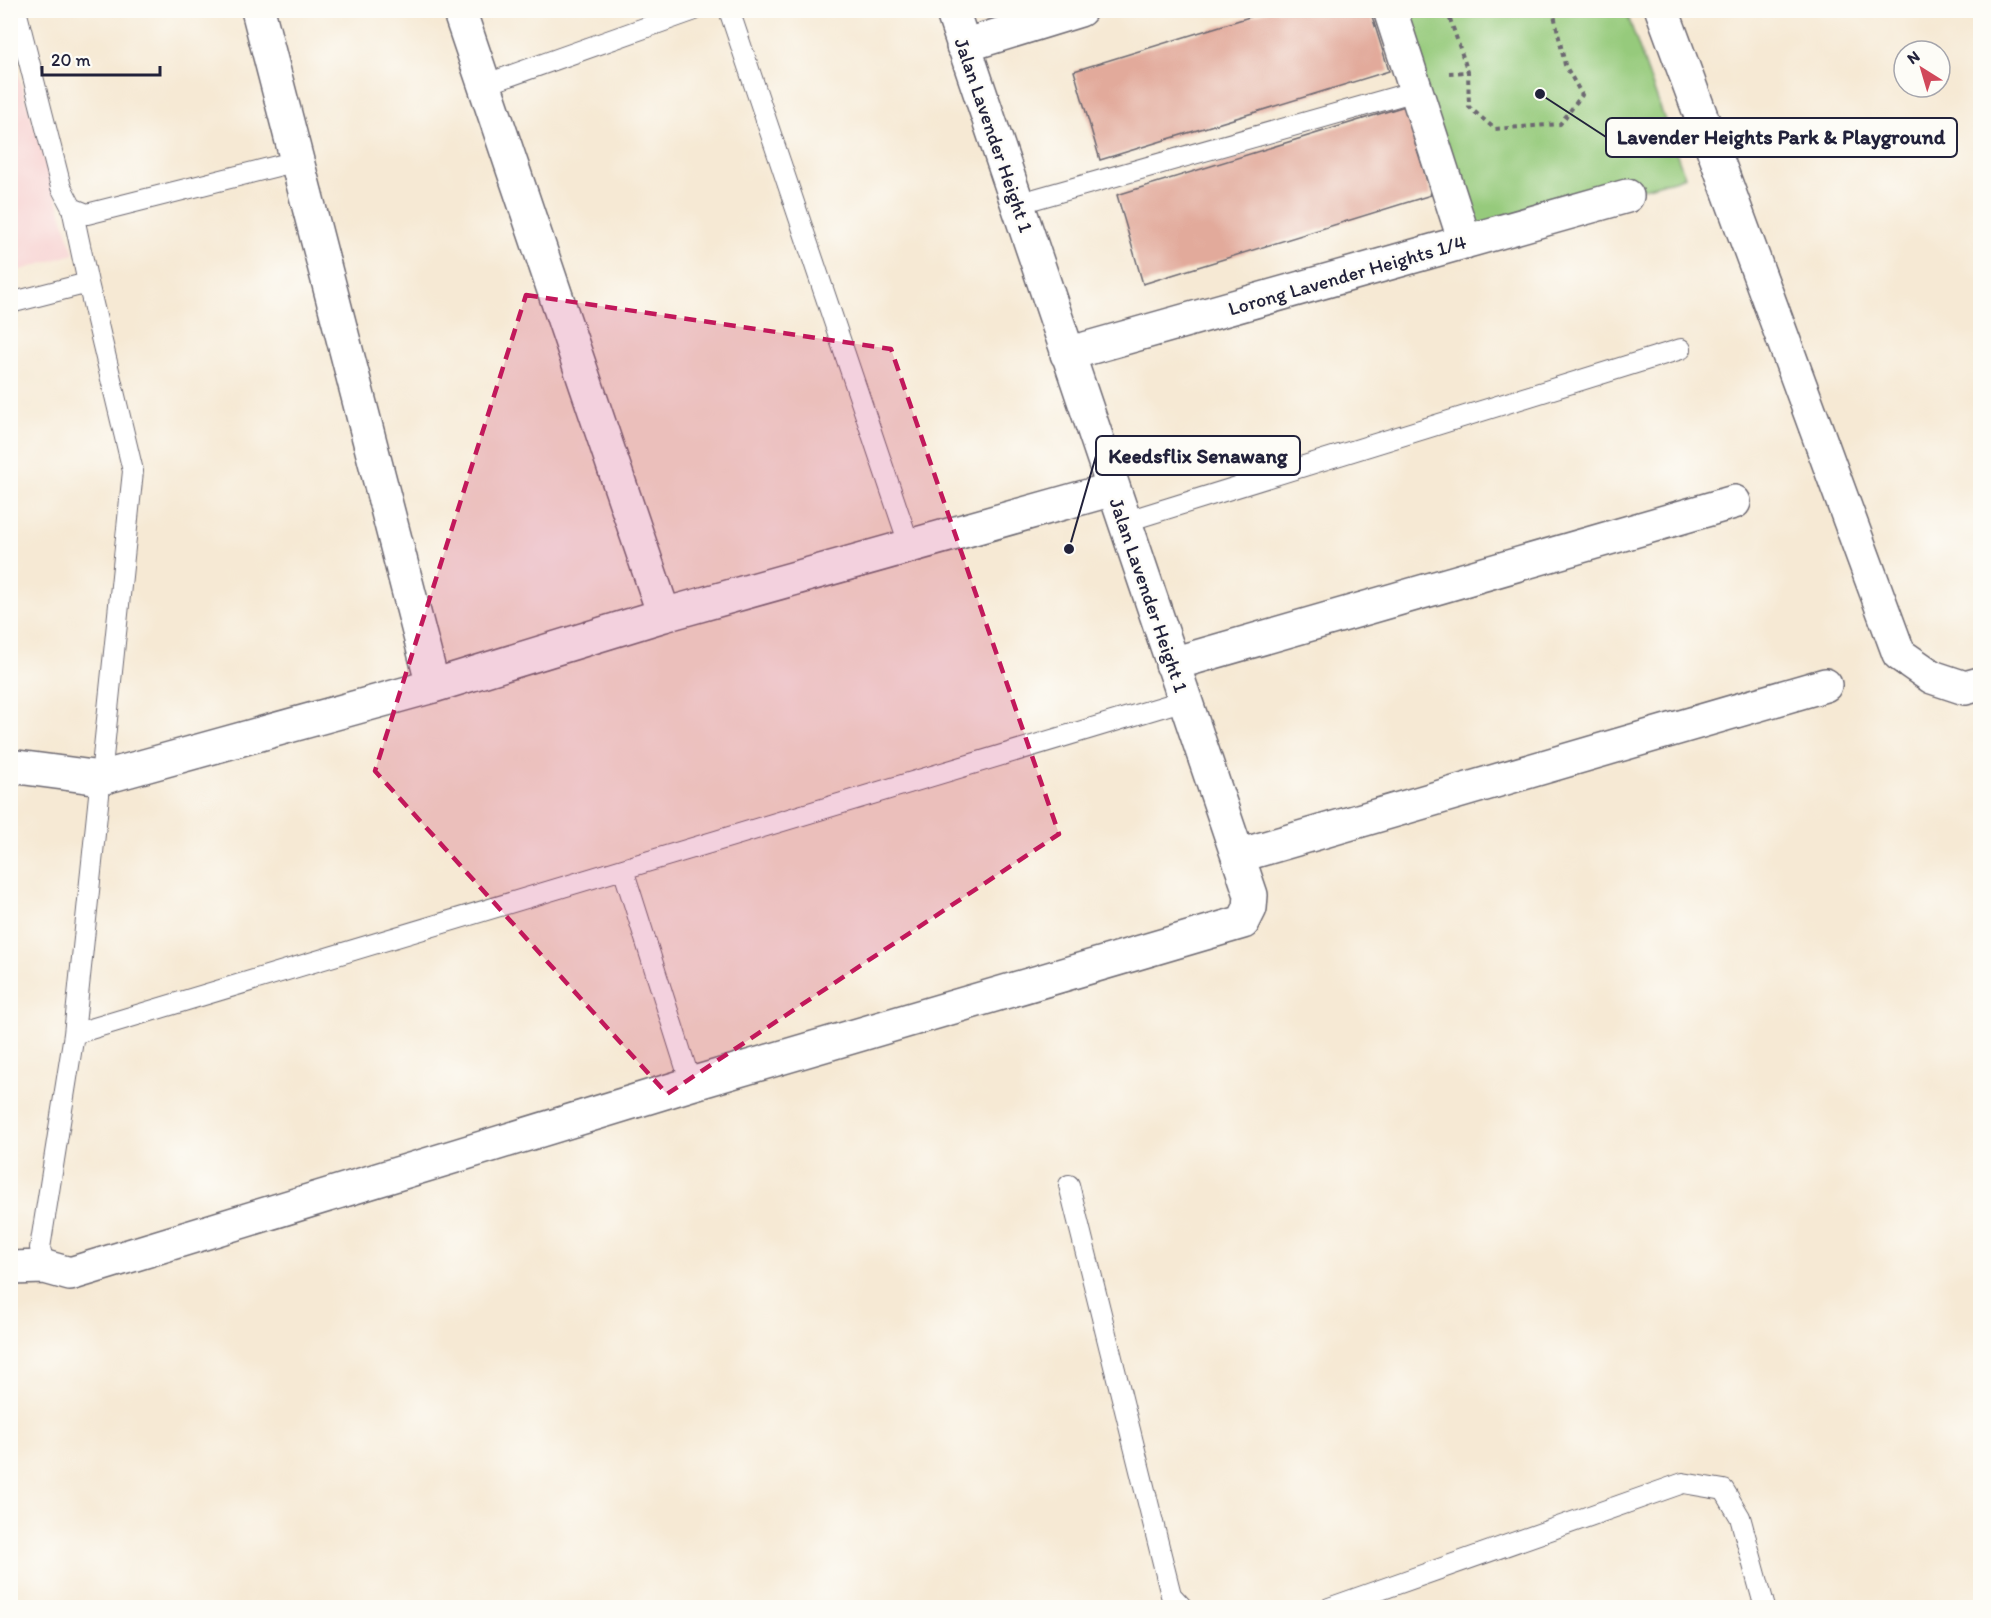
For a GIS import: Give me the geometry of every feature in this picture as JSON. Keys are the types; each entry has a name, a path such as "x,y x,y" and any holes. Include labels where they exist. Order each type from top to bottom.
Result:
{"street":[{"path":"258,10 433,686"},
{"path":"459,10 664,615"},
{"name":"Jalan Lavender Height 1","path":"691,1084 1243,921 1250,908 1251,895 952,10"},
{"path":"963,46 1080,10"},
{"path":"1390,10 1465,242"},
{"path":"1662,10 1899,654 1932,677 1965,688 1980,684"},
{"name":"Lorong Lavender Heights 1/4","path":"1067,354 1627,196"},
{"path":"10,766 101,778 433,686 664,615 1113,489"},
{"path":"1172,664 1734,502"},
{"path":"1238,856 1825,685"},
{"path":"10,1268 45,1267 70,1274 691,1084"}],"lane":[{"path":"16,10 61,187 72,208 133,471 74,1034 40,1248 45,1267"},
{"path":"484,85 695,10"},
{"path":"729,10 910,547"},
{"path":"1017,204 1416,91"},
{"path":"72,208 87,214 297,161"},
{"path":"10,303 88,283"},
{"path":"1124,522 1681,349"},
{"path":"74,1034 1185,700"},
{"path":"622,870 691,1084"},
{"path":"1069,1185 1172,1595 1183,1608"},
{"path":"1329,1608 1683,1483 1724,1490 1740,1517 1765,1608"}],"path":[{"path":"1447,10 1468,72 1469,107 1495,129 1560,124 1582,95 1565,65 1553,10"}],"highlighted area":[{"path":"526,295 891,349 1059,834 667,1094 375,771"}],"shaded area":[{"path":"10,48 74,254 11,273 10,273"}],"green space":[{"path":"1397,11 1626,11 1685,177 1469,235"}],"building":[{"path":"1272,10 1370,10 1389,71 1100,160 1074,71"},
{"path":"1405,106 1431,195 1143,284 1117,195"}],"place":[{"name":"Lavender Heights Park & Playground","path":"1540,94"},
{"name":"Keedsflix Senawang","path":"1069,549"}]}
